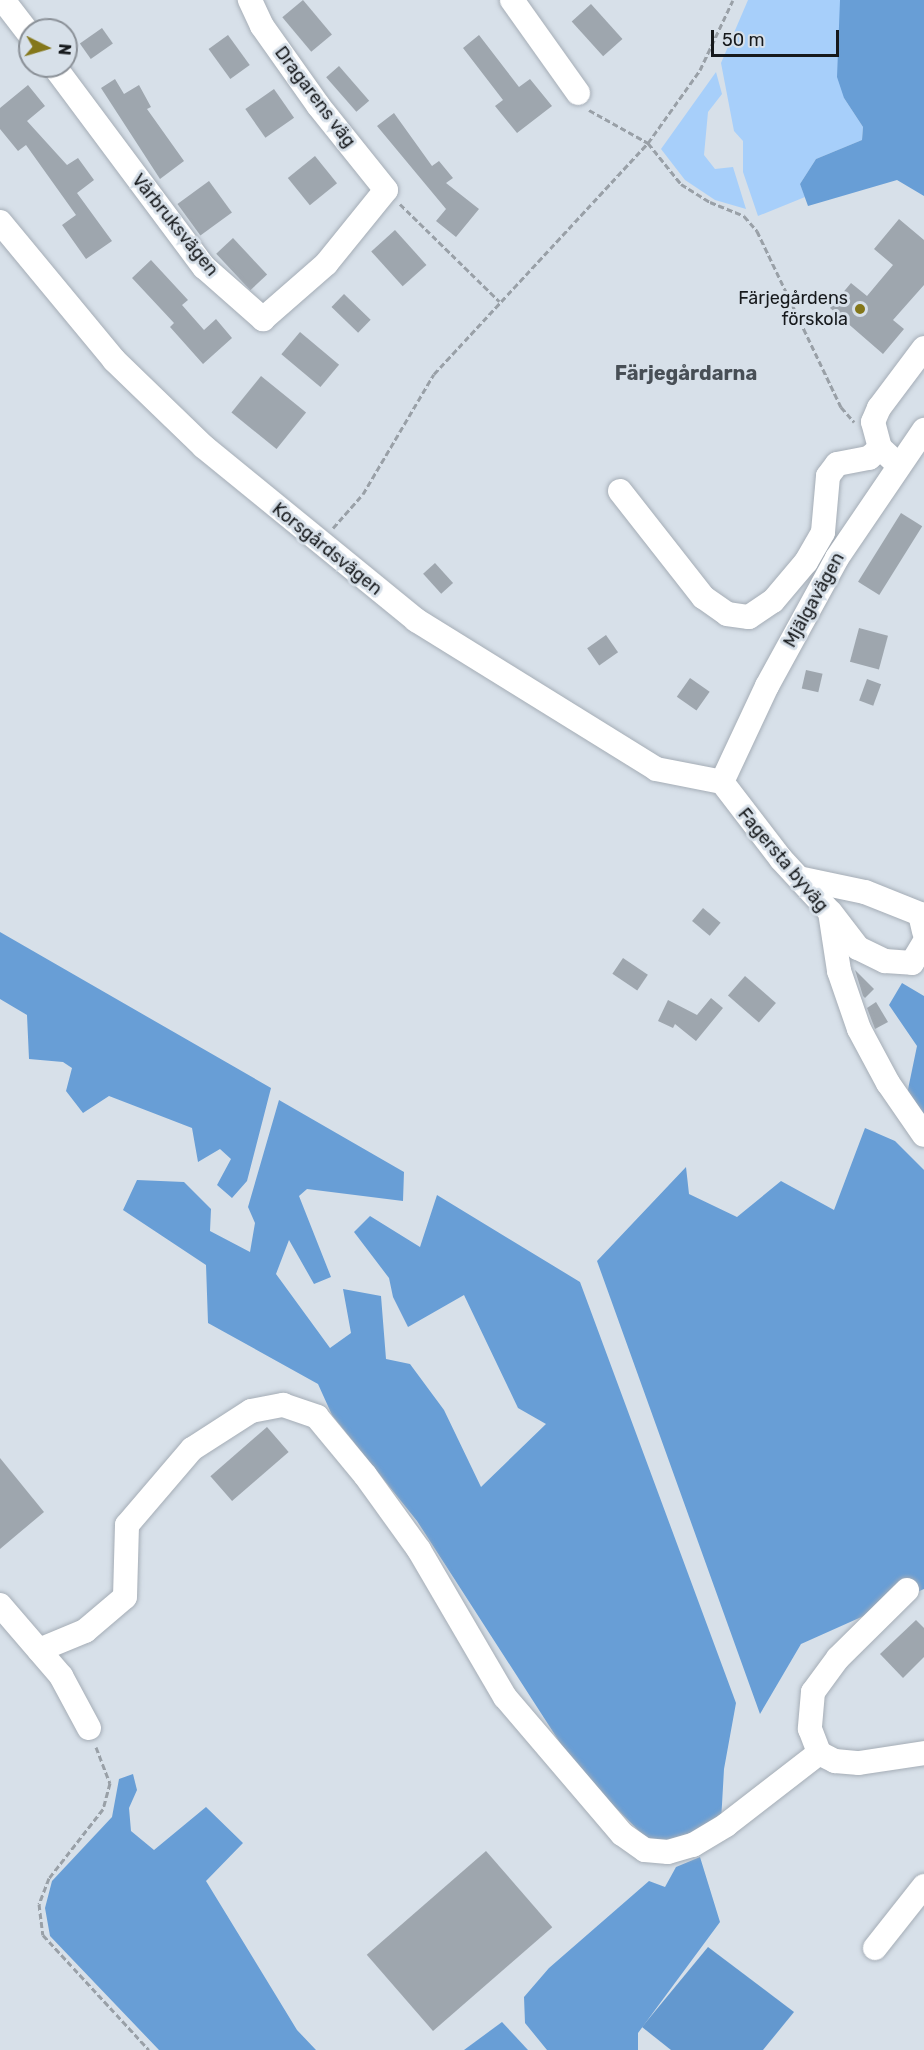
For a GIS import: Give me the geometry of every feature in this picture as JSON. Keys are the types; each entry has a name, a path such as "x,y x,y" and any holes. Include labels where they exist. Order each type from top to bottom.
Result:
{"street":[{"path":"3,0 18,19"},
{"name":"Dragarens väg","path":"250,0 262,26 318,105 386,190"},
{"path":"512,0 578,93"},
{"name":"Vårbruksvägen","path":"63,78 204,267 263,319 326,264 386,190"},
{"name":"Korsgårdsvägen","path":"0,222 114,360 204,447 319,544 416,620 656,769 722,782"},
{"path":"898,465 880,448 873,422 879,408 924,348"},
{"name":"Mjälgavägen","path":"722,782 767,686 837,558 924,429"},
{"path":"620,491 703,597 727,614 749,617 773,601 806,562 823,532 828,476 837,464 870,458 880,448"},
{"name":"Fagersta byväg","path":"722,782 781,859 803,879 830,912 839,971 860,1029 888,1083 924,1135"},
{"path":"803,879 865,892 920,914 924,932"},
{"path":"830,912 858,948 885,961 912,963 924,942"},
{"path":"39,1650 85,1631 125,1597 127,1524 192,1449 251,1411 283,1405 318,1417 365,1475 419,1550 505,1697 622,1834 645,1850 668,1852 693,1845 726,1825 819,1753"},
{"path":"907,1590 838,1658 813,1692 810,1729 819,1753 835,1761 859,1763 924,1754"},
{"path":"0,1605 61,1676 89,1728"},
{"path":"875,1948 924,1886"}],"path":[{"path":"319,544 363,494 434,374 499,301 648,143 700,70 733,0"},
{"path":"578,93 593,115 648,143 681,184 711,202 744,216 757,231 841,407 855,423"},
{"path":"386,190 499,301"},
{"path":"89,1728 110,1783 103,1809 49,1878 39,1904 43,1935 149,2050"}],"shaded area":[{"path":"748,0 840,0 844,98 863,127 862,140 816,159 800,184 805,197 758,216 743,172 743,141 734,131 721,63"},
{"path":"840,0 924,0 924,196 897,180 808,206 800,184 816,159 862,140 863,127 844,98 837,77"},
{"path":"716,72 722,94 708,112 704,155 715,169 733,167 746,209 715,200 685,180 661,149"},
{"path":"0,932 271,1088 247,1181 232,1198 217,1185 231,1159 220,1149 198,1162 192,1128 109,1096 83,1113 66,1091 72,1068 63,1062 29,1059 27,1015 0,999"},
{"path":"902,983 924,996 924,1123 906,1099 917,1046 889,1005"},
{"path":"279,1100 404,1172 403,1201 307,1189 299,1196 331,1277 314,1284 289,1240 276,1274 330,1348 351,1333 343,1289 381,1296 386,1359 410,1364 444,1410 481,1487 546,1424 518,1408 464,1295 408,1327 393,1297 389,1278 354,1232 370,1216 420,1247 437,1195 580,1282 736,1703 724,1769 721,1822 654,1846 577,1769 417,1521 332,1415 318,1384 208,1323 206,1265 123,1210 137,1180 184,1182 211,1209 210,1231 250,1252 255,1223 248,1207"},
{"path":"865,1128 895,1141 924,1170 924,1589 801,1644 760,1714 597,1261 686,1167 689,1194 737,1217 781,1181 834,1210"},
{"path":"133,1774 137,1790 129,1808 131,1831 154,1850 206,1807 243,1843 206,1881 297,2030 316,2050 159,2050 50,1936 45,1908 52,1881 112,1817 119,1779"},
{"path":"700,1857 720,1922 638,2033 638,2050 547,2050 525,2023 524,1997 549,1968 649,1881 665,1887 676,1867"},
{"path":"708,1947 794,2012 763,2050 671,2050 642,2027"},
{"path":"502,2022 528,2050 464,2050"}],"building":[{"path":"303,0 332,34 311,52 282,17"},
{"path":"591,4 622,39 603,56 572,21"},
{"path":"102,28 113,44 91,59 80,43"},
{"path":"228,35 250,65 230,79 209,49"},
{"path":"479,35 519,87 530,79 552,106 517,133 495,106 503,100 463,48"},
{"path":"339,66 369,101 356,112 326,77"},
{"path":"115,79 124,94 139,85 151,107 147,109 184,161 160,179 101,88"},
{"path":"28,85 45,106 27,121 67,165 78,158 94,180 77,193 112,241 86,259 62,225 76,215 26,145 18,151 0,129 0,108"},
{"path":"274,89 294,118 265,138 245,109"},
{"path":"394,113 432,166 439,161 453,178 446,183 479,209 456,237 436,221 446,209 377,126"},
{"path":"315,156 337,183 310,205 288,178"},
{"path":"209,181 232,213 200,235 177,204"},
{"path":"899,219 924,240 924,285 893,320 904,329 883,354 830,308 851,283 867,296 893,265 874,249"},
{"path":"395,230 426,265 403,286 371,251"},
{"path":"233,238 267,275 250,290 216,254"},
{"path":"151,260 188,300 182,305 204,330 216,319 232,338 203,364 170,327 174,323 132,278"},
{"path":"344,294 371,320 358,333 331,307"},
{"path":"300,332 339,365 320,387 281,354"},
{"path":"261,376 306,413 276,449 231,413"},
{"path":"901,513 922,526 879,595 858,582"},
{"path":"435,563 453,583 441,594 423,574"},
{"path":"859,628 888,636 879,670 850,662"},
{"path":"606,635 618,652 599,665 587,648"},
{"path":"806,670 823,674 818,692 802,689"},
{"path":"690,678 710,692 696,711 677,697"},
{"path":"867,679 881,684 873,706 859,701"},
{"path":"703,908 721,923 710,936 692,921"},
{"path":"623,958 648,975 637,991 612,974"},
{"path":"855,970 874,989 865,998 863,996"},
{"path":"745,976 776,1003 759,1023 728,996"},
{"path":"711,998 723,1008 696,1041 675,1024 673,1028 658,1021 668,1000 697,1015"},
{"path":"876,1002 888,1022 875,1029 867,1008"},
{"path":"267,1427 289,1452 232,1501 210,1476"},
{"path":"0,1458 44,1512 0,1549"},
{"path":"916,1620 924,1628 924,1657 903,1678 880,1654"},
{"path":"486,1851 552,1927 433,2031 367,1955"}],"place":[{"name":"Färjegårdens förskola","path":"860,309"}],"district":[{"name":"Färjegårdarna","path":"686,373"}]}
